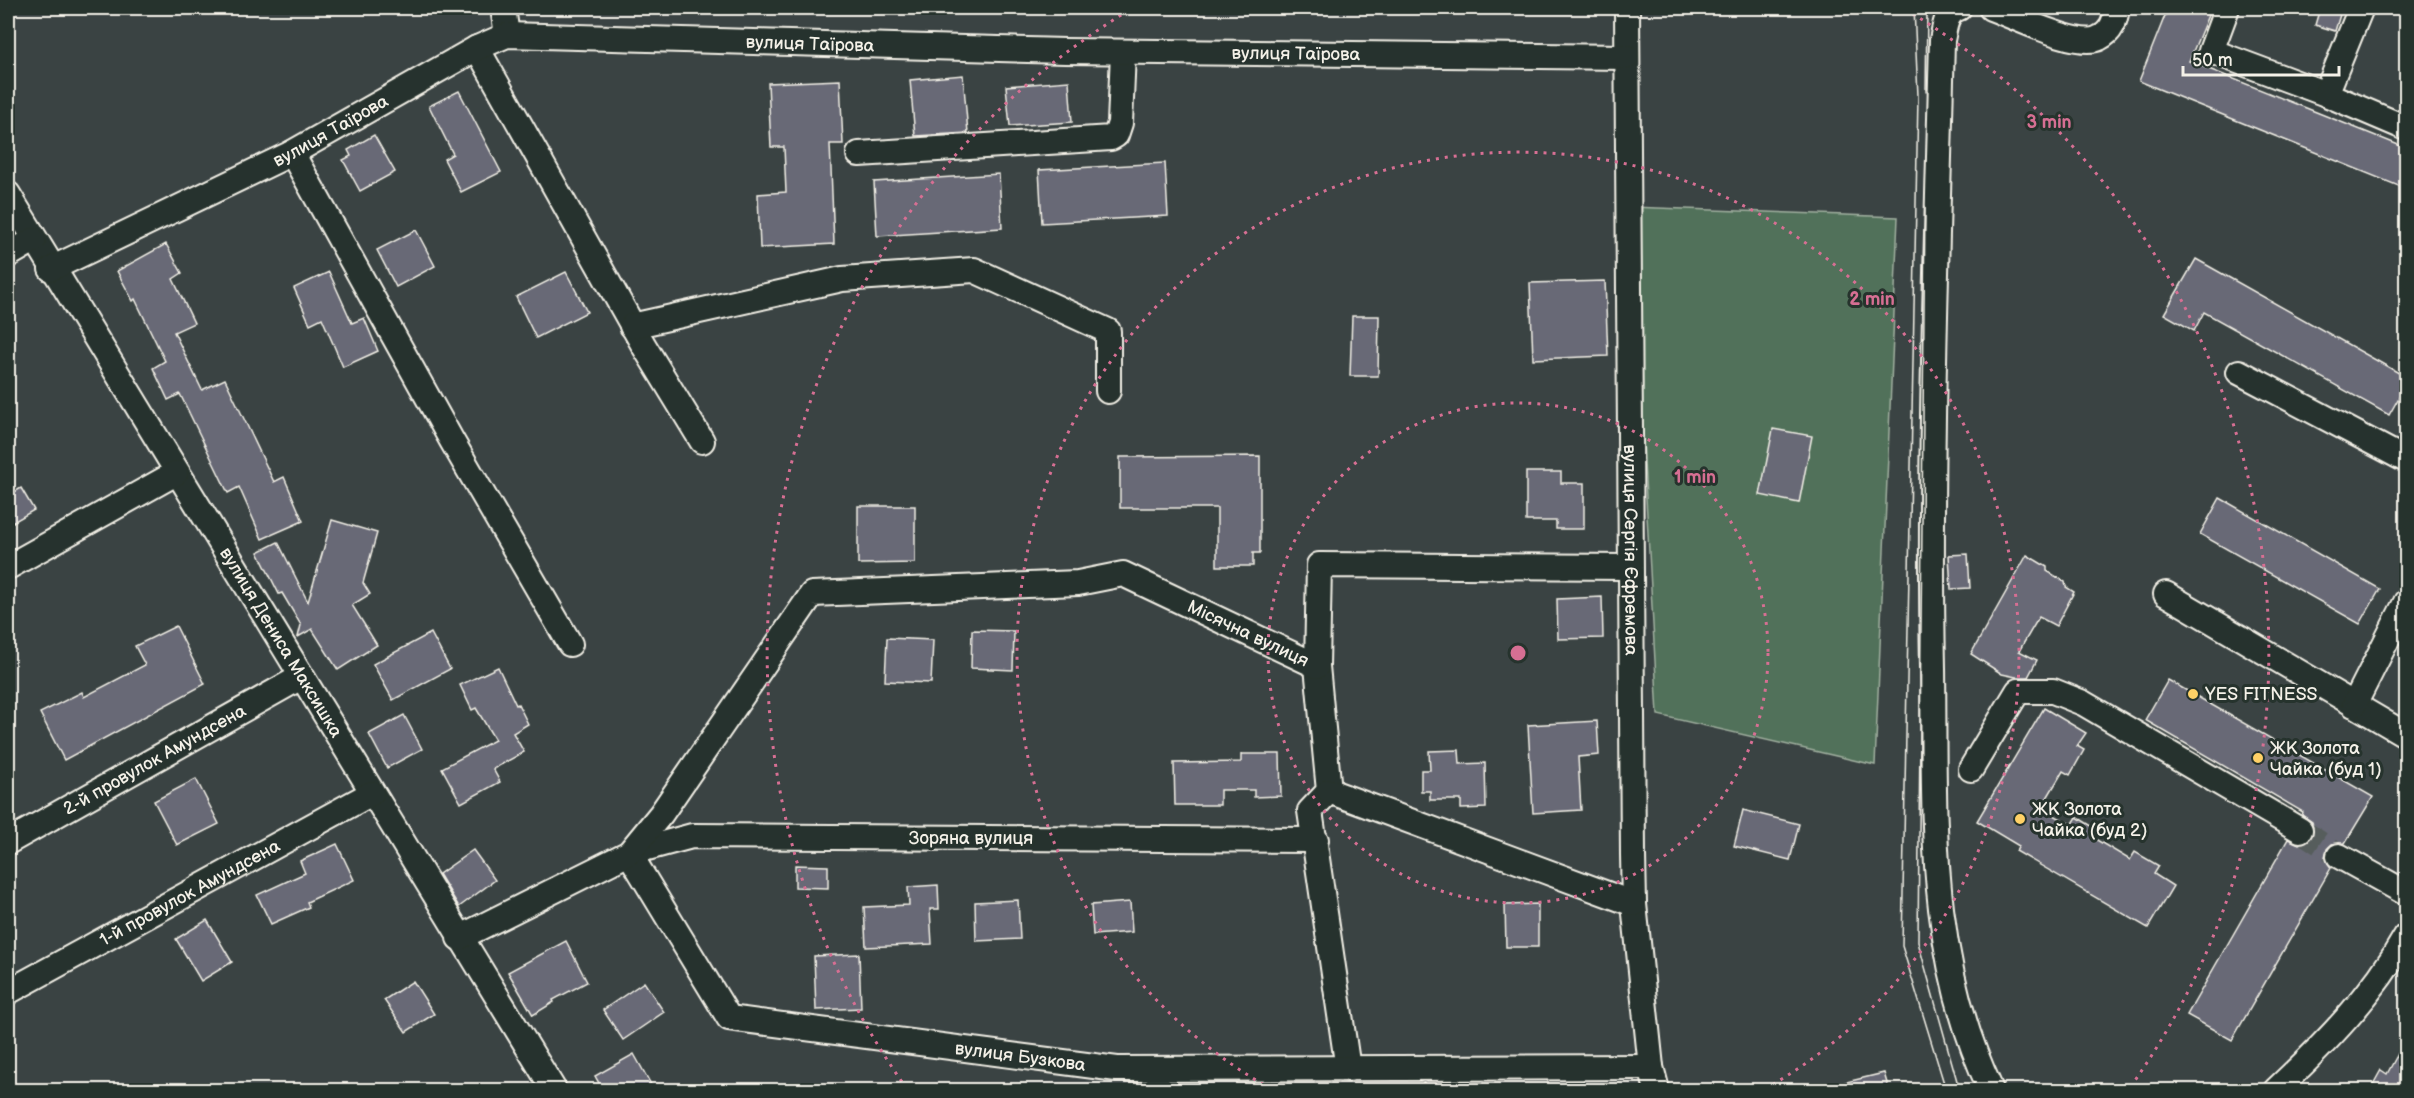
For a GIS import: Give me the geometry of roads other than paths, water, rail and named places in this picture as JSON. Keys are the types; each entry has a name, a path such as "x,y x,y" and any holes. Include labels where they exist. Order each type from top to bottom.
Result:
{"street":[{"path":"503,8 507,35"},
{"name":"вулиця Сергія Єфремова","path":"1627,8 1629,567 1634,904 1651,1067 1657,1090"},
{"path":"1959,8 1953,10 1946,20 1942,40 1930,534 1936,855 1940,921 1950,977 1966,1029 1991,1090"},
{"path":"1992,8 2062,35 2089,40 2098,39 2113,27 2117,8"},
{"path":"2228,8 2211,51 2326,94 2406,128"},
{"path":"2326,94 2361,8"},
{"name":"вулиця Таїрова","path":"51,269 292,153 477,48 507,35 1123,52 1627,57"},
{"path":"477,48 632,326 702,441"},
{"path":"859,154 1111,138 1116,135 1120,123 1123,52"},
{"path":"292,153 452,441 570,644"},
{"name":"вулиця Дениса Максишка","path":"8,194 51,269 554,1090"},
{"path":"8,255 34,240"},
{"path":"632,326 842,279 974,270 1108,331 1107,391"},
{"path":"2239,372 2406,460"},
{"path":"8,567 176,473"},
{"name":"Місячна вулиця","path":"629,853 661,814 812,594 1078,583 1123,574 1317,666 1319,565 1629,567"},
{"path":"2166,594 2406,735"},
{"path":"2354,705 2406,602"},
{"path":"1317,666 1329,791 1310,811 1348,1069"},
{"name":"2-й провулок Амундсена","path":"8,842 301,677"},
{"path":"1971,769 2018,691 2052,691 2083,703 2300,830"},
{"path":"1329,791 1634,904"},
{"name":"1-й провулок Амундсена","path":"8,992 372,793"},
{"name":"Зоряна вулиця","path":"629,853 692,836 1316,840"},
{"path":"459,938 629,853"},
{"name":"вулиця Бузкова","path":"629,853 729,1018 1117,1069 1651,1067"},
{"path":"2339,856 2406,893"},
{"path":"2276,1090 2328,1041 2371,988 2406,936"}],"tunnel":[{"path":"2300,830 2339,856"}],"tram line":[{"path":"1914,8 1918,96 1902,946 1946,1090"},
{"path":"1926,92 1927,8"},
{"path":"1925,206 1918,942 1957,1081 1962,1090"}],"place":[{"name":"YES FITNESS","path":"2193,694"},
{"name":"ЖК Золота Чайка (буд 1)","path":"2258,758"},
{"name":"ЖК Золота Чайка (буд 2)","path":"2020,819"}]}
